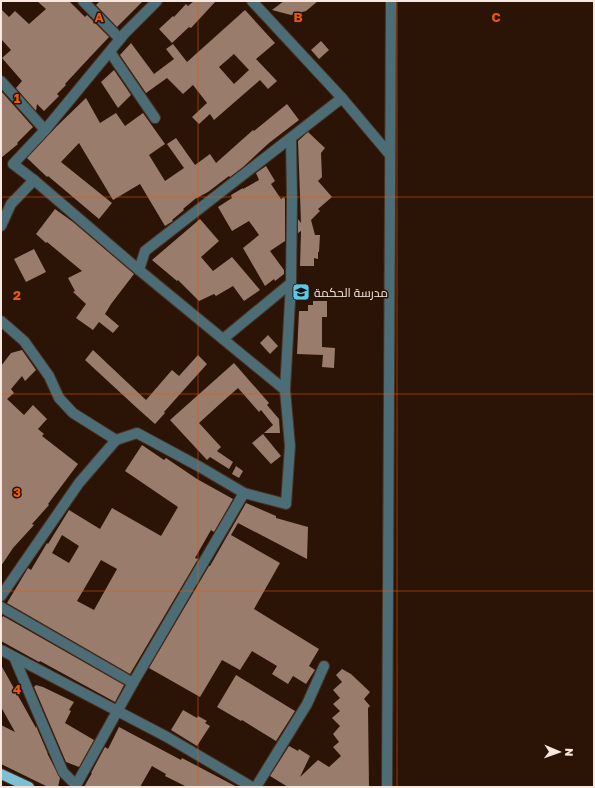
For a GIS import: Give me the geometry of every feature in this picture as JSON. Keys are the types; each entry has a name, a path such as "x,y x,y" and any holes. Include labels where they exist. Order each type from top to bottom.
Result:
{"main road":[{"path":"1,774 29,787"}],"street":[{"path":"83,1 120,39"},
{"path":"157,1 120,39 45,130 13,164 285,390"},
{"path":"252,1 342,98 390,155"},
{"path":"387,787 391,1"},
{"path":"110,52 155,118"},
{"path":"1,81 45,130"},
{"path":"139,270 145,251 342,98"},
{"path":"1,596 79,483 116,440 136,433 200,467 244,493 286,504 290,446 285,390 291,283 291,138"},
{"path":"1,226 11,204 34,180"},
{"path":"223,338 291,283"},
{"path":"1,321 24,341 49,376 59,398 73,413 116,440"},
{"path":"14,657 63,772 75,786 133,683 244,493"},
{"path":"1,607 133,683"},
{"path":"1,650 167,737 252,787"},
{"path":"256,787 307,704 324,666"}],"building":[{"path":"37,1 69,1 85,17 87,15 109,37 65,84 66,85 57,94 59,96 44,111 37,104 36,111 16,88 22,81 2,58 11,50 1,39 1,9 9,17 15,11 29,24 46,9"},
{"path":"100,1 143,1 117,27 96,5"},
{"path":"194,1 216,1 191,28 189,27 172,43 159,29 173,16 174,17 186,4 188,6"},
{"path":"284,1 318,1 306,11 291,15 272,10"},
{"path":"245,10 275,43 256,59 277,81 268,89 260,80 214,120 210,114 199,124 192,117 207,103 193,85 183,94 167,78 146,93 120,55 131,43 154,74 174,59 166,49 173,44 187,62","holes":["234,54 249,70 234,84 219,67"]},
{"path":"321,41 329,50 319,59 311,50"},
{"path":"114,70 131,95 118,108 101,82"},
{"path":"1,91 33,127 17,143 18,144 1,158"},
{"path":"86,98 100,123 116,113 125,126 143,113 165,144 149,155 165,181 184,168 167,144 176,138 195,165 210,154 216,163 253,130 254,131 287,104 299,120 269,143 230,177 229,176 208,192 195,199 172,220 173,221 165,226 140,184 113,200 79,143 61,162 112,203 99,219 48,176 47,177 27,158"},
{"path":"308,132 325,148 321,153 322,177 318,181 332,197 318,209 320,211 311,220 315,235 320,235 318,259 314,258 314,266 300,266 301,231 298,233 298,219 301,223 298,141"},
{"path":"266,166 275,181 271,184 281,199 284,197 285,199 285,241 270,251 284,270 284,274 265,286 243,248 259,235 249,221 232,231 218,207 232,198 231,195 259,180 256,173"},
{"path":"55,209 73,222 134,274 105,314 119,326 113,333 99,322 93,330 76,318 86,304 73,292 75,291 68,278 82,271 36,234"},
{"path":"200,219 219,241 201,257 213,271 232,257 260,290 244,301 233,286 216,296 214,294 199,301 178,280 177,281 152,260"},
{"path":"34,249 46,272 26,282 14,259"},
{"path":"313,301 327,301 327,317 322,317 322,347 335,348 334,368 322,367 323,355 297,354 299,311 308,311 308,305 313,305"},
{"path":"268,335 278,346 270,354 260,343"},
{"path":"22,350 36,370 25,381 22,376 11,389 14,393 7,399 24,415 33,405 47,419 38,429 44,434 42,436 78,464 48,504 49,505 32,524 34,525 13,548 1,566 1,366 11,353"},
{"path":"93,350 146,400 172,370 179,376 198,355 207,364 155,424 85,360"},
{"path":"234,363 269,403 267,405 279,419 280,433 264,433 273,425 261,410 259,412 238,388 199,423 221,447 217,451 233,462 229,469 210,457 207,460 170,420"},
{"path":"263,434 281,456 271,464 252,443"},
{"path":"142,445 164,460 166,458 197,479 233,499 214,532 211,530 195,558 198,559 130,674 7,603 28,568 31,570 69,510 100,529 112,508 161,536 178,507 125,471","holes":["62,535 79,546 69,563 52,553","101,560 117,569 94,610 77,601"]},
{"path":"236,466 243,471 239,478 232,474"},
{"path":"246,503 276,516 276,518 308,527 307,559 238,523 231,535 280,563 254,609 319,649 309,666 315,670 306,684 293,676 288,684 272,674 277,666 252,651 240,670 222,660 200,697 149,668"},
{"path":"3,616 124,685 115,702 1,641 1,620"},
{"path":"1,665 36,728 36,726 48,754 47,753 60,778 58,787 48,787 1,764 1,725 15,732 1,707"},
{"path":"342,669 351,674 370,692 364,699 370,706 368,708 369,787 288,787 270,776 289,746 298,751 299,749 310,756 300,777 318,760 329,767 341,756 333,747 339,742 333,734 340,726 332,718 340,711 333,704 340,698 333,690 342,682 336,675"},
{"path":"236,675 295,711 276,741 242,720 241,721 217,707"},
{"path":"36,685 74,702 69,710 71,711 65,723 94,740 79,767 66,762 34,687"},
{"path":"183,710 197,718 198,716 207,721 205,723 210,726 197,746 171,730"},
{"path":"119,727 181,760 182,758 237,787 187,787 165,776 166,774 152,766 140,787 84,787 105,747 108,749"}],"place":[{"name":"مدرسة الحكمة","path":"301,292"}]}
